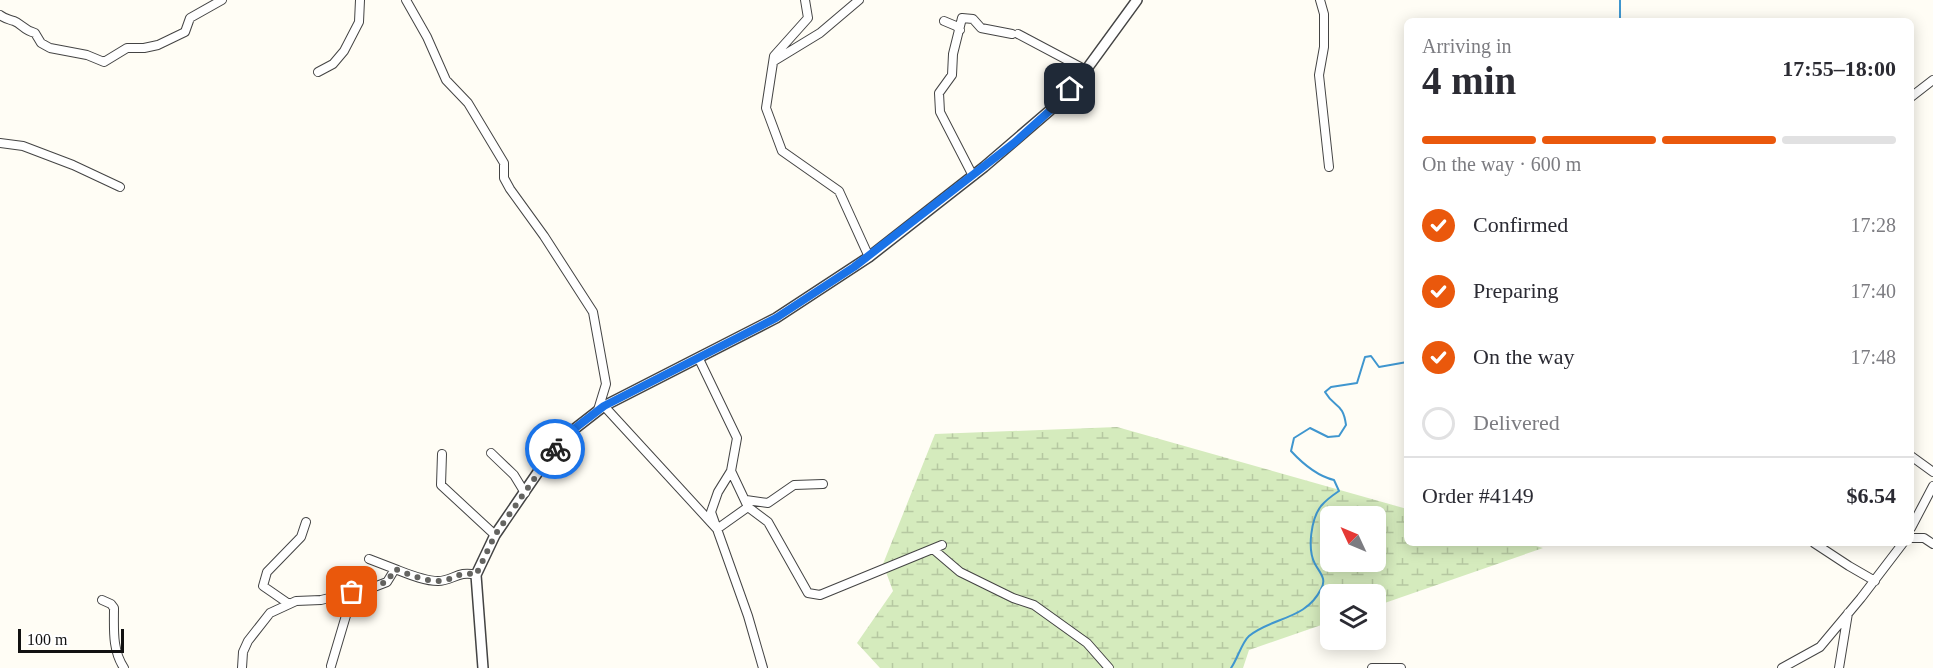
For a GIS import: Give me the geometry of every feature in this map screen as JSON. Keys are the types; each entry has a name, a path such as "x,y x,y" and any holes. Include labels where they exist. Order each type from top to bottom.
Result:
{"street":[{"path":"0,15 15,21 26,31 35,33 41,43 50,48 87,55 104,62 126,48 158,45 185,32 190,18 222,0"},
{"path":"318,72 333,64 344,51 359,22 360,0"},
{"path":"406,0 427,37 446,80 468,103 504,163 504,178 510,189 544,236 593,312 606,384 601,408"},
{"path":"805,0 808,18 774,56 766,108 782,151 839,191 869,257"},
{"path":"773,62 820,33 859,0"},
{"path":"483,668 476,575 495,535 549,456 568,434 601,408 776,318 869,257 973,176 1055,106 1086,70 1137,0"},
{"path":"1320,0 1324,14 1320,75 1329,167"},
{"path":"973,176 940,111 939,93 952,75 953,54 962,18 973,19 981,28 1015,34 1086,70"},
{"path":"944,21 960,30"},
{"path":"1914,95 1933,80"},
{"path":"0,143 23,146 73,165 120,188"},
{"path":"699,359 737,438 731,471 718,492 711,512 748,616 763,668"},
{"path":"601,408 717,529"},
{"path":"491,453 514,475 525,493"},
{"path":"442,454 441,485 495,535"},
{"path":"1914,458 1933,472"},
{"path":"731,471 747,504 768,522 808,593 814,596 942,545"},
{"path":"717,529 747,504 768,503 794,485 823,484"},
{"path":"1914,522 1933,486"},
{"path":"289,604 263,586 267,572 301,537 306,522"},
{"path":"1914,538 1924,538 1933,544"},
{"path":"1819,546 1875,580"},
{"path":"1782,668 1820,647 1901,546"},
{"path":"933,549 960,573 1013,598 1034,605 1087,643 1109,668"},
{"path":"369,559 410,575 439,581 459,574 476,575"},
{"path":"242,668 243,652 248,641 270,613 296,601 321,600 387,582 395,569"},
{"path":"331,666 352,592"},
{"path":"102,600 114,608 115,646 117,657 124,668"},
{"path":"1839,668 1849,611"},
{"path":"1372,668 1401,668"}],"green space":[{"path":"1117,427 1404,508 1404,546 1536,546 1543,548 1386,603 1386,584 1320,584 1320,625 1249,650 1243,668 880,668 857,643 893,591 883,564 935,434"}],"waterway":[{"path":"1620,0 1620,18"},
{"path":"1231,668 1249,636 1307,607 1323,585 1322,576 1311,550 1313,526 1321,506 1339,491 1334,480 1311,469 1291,451 1294,438 1310,428 1328,437 1339,436 1346,425 1345,418 1341,409 1325,392 1331,387 1357,383 1365,357 1371,356 1379,367 1404,363"}],"way so far":[{"path":"352,592 387,582 395,569 410,575 439,581 459,574 476,575 495,535 555,449"}],"route":[{"path":"555,449 570,432 604,406 776,318 869,257 1014,143 1055,106 1070,89"}]}
